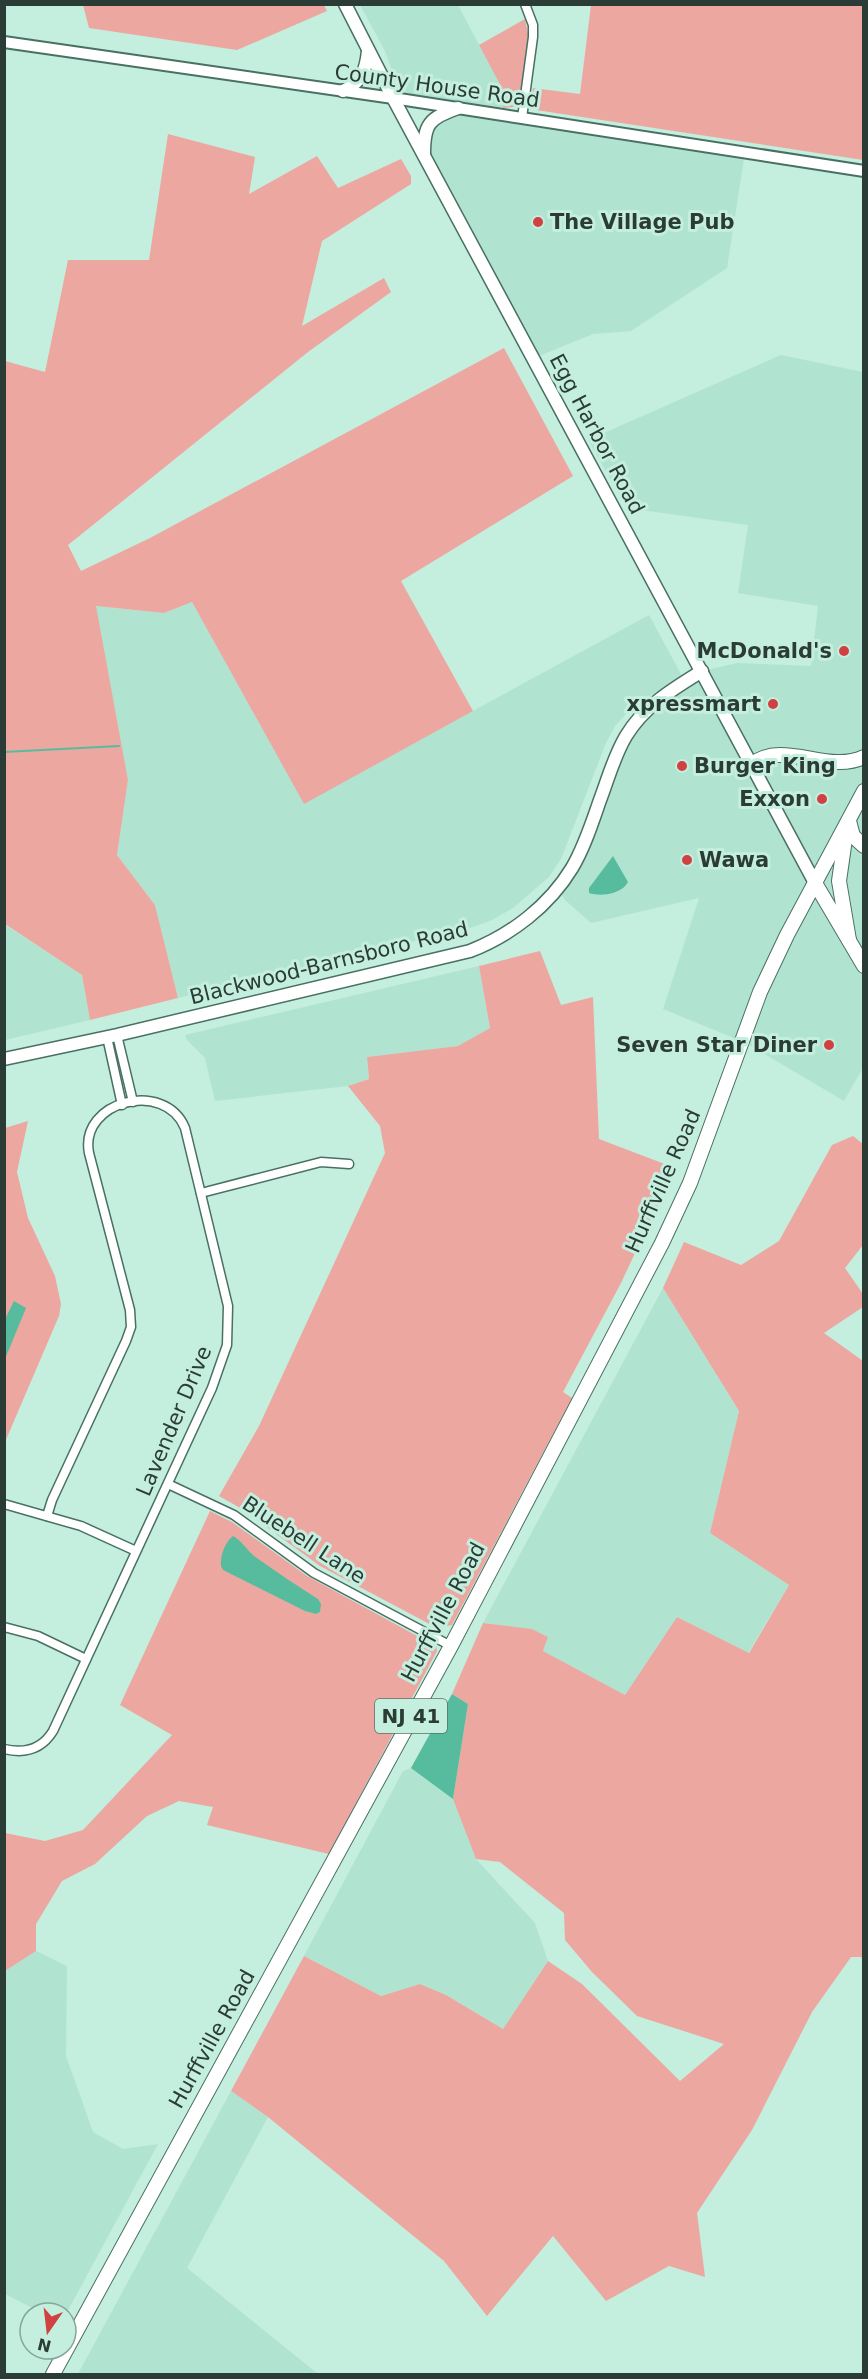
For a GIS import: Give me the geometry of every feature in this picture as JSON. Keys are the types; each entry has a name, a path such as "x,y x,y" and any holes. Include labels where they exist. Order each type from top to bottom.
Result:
{"main road":[{"name":"Egg Harbor Road","path":"345,4 393,98 815,883"},
{"path":"344,92 352,87 366,70 368,50"},
{"path":"424,155 424,134 429,125 442,113 458,108"},
{"name":"Blackwood-Barnsboro Road","path":"4,1059 112,1036 470,951 508,933 558,888 572,867 615,758 627,735 647,709 662,696 702,671"},
{"path":"751,764 777,754 845,763 864,757"},
{"name":"Hurffville Road","path":"53,2374 451,1646 662,1243 690,1183 760,992 787,935 864,791"},
{"path":"848,819 839,881 849,940"},
{"path":"848,819 853,836 864,846"},
{"path":"815,883 864,966"}],"street":[{"path":"522,118 533,37 533,25 525,4"},
{"name":"County House Road","path":"4,42 393,98 864,171"},
{"path":"112,1036 133,1102"},
{"path":"112,1036 122,1105"},
{"name":"Lavender Drive","path":"4,1749 26,1751 46,1740 53,1731 216,1379 225,1354 228,1336 227,1296 185,1128 177,1113 155,1101 122,1105 99,1116 91,1131 88,1144 130,1310 130,1330 52,1500 47,1516"},
{"path":"201,1193 321,1162 349,1164"},
{"name":"Bluebell Lane","path":"168,1484 231,1514 314,1573 451,1646"},
{"path":"4,1504 81,1526 136,1551"},
{"path":"4,1627 43,1638 86,1659"}],"shaded area":[{"path":"83,5 324,5 327,11 237,50 89,28"},
{"path":"360,5 458,5 504,92 503,108 406,93"},
{"path":"591,5 863,5 863,160 536,110 531,102 533,88 580,94"},
{"path":"525,19 529,39 519,99 514,107 503,108 504,92 479,45"},
{"path":"458,108 745,152 727,268 631,331 593,334 534,358 424,155 424,134"},
{"path":"168,134 255,157 249,194 317,156 338,188 401,159 411,176 411,184 322,241 302,326 384,278 391,292 308,352 68,545 81,571 150,538 504,348 573,476 401,581 473,711 304,804 192,602 164,613 96,606 128,780 117,855 155,905 178,998 90,1020 82,975 5,924 5,361 45,372 68,260 149,260"},
{"path":"781,355 863,372 864,1066 844,1101 746,1043 663,1009 699,898 591,923 565,900 558,888 639,719 702,671 737,663 811,666 818,606 738,593 748,525 627,508 588,440"},
{"path":"192,602 304,803 649,615 682,676 643,700 615,726 606,743 561,859 549,877 513,908 492,920 473,927 178,998 155,905 117,855 128,780 95,606 164,613"},
{"path":"613,856 628,882 611,894 589,893 589,888"},
{"path":"4,924 82,975 90,1020 5,1040"},
{"path":"540,951 561,1005 593,997 599,1139 675,1168 621,1283 563,1392 572,1398 452,1625 437,1628 320,1566 242,1509 219,1496 259,1426 385,1153 380,1126 348,1086 369,1079 367,1057 458,1046 490,1028 479,966"},
{"path":"479,966 490,1028 458,1046 367,1057 369,1079 348,1086 215,1101 205,1058 185,1035"},
{"path":"28,1121 17,1172 28,1218 55,1276 61,1304 59,1316 5,1442 5,1128"},
{"path":"853,1136 863,1144 863,1245 845,1268 863,1294 863,1307 824,1333 863,1361 863,1960 861,1957 851,1957 812,2012 752,2130 697,2213 705,2277 669,2266 606,2301 553,2236 487,2316 444,2261 268,2117 231,2091 304,1956 381,1996 420,1984 446,1995 503,2029 548,1961 582,1984 680,2081 724,2044 637,2016 592,1972 565,1940 564,1913 500,1862 476,1859 453,1799 468,1704 452,1694 483,1623 532,1629 548,1637 543,1651 625,1695 677,1617 749,1653 789,1585 710,1533 739,1411 663,1288 684,1242 741,1265 779,1241 832,1145"},
{"path":"663,1288 739,1411 710,1533 789,1585 748,1653 677,1617 625,1695 543,1651 548,1637 532,1629 483,1623"},
{"path":"14,1301 26,1308 5,1359 5,1319"},
{"path":"210,1511 232,1522 307,1576 436,1646 437,1651 329,1854 207,1825 213,1807 179,1801 147,1816 95,1864 62,1881 36,1924 36,1951 5,1971 5,1833 45,1841 83,1830 172,1735 120,1705"},
{"path":"233,1536 254,1556 318,1599 321,1604 320,1612 316,1614 305,1611 223,1570 222,1554 225,1545"},
{"path":"452,1694 468,1704 453,1799 411,1768"},
{"path":"448,1701 468,1707 453,1799 476,1859 535,1923 548,1961 503,2029 446,1995 420,1984 381,1996 304,1956 403,1771 411,1768"},
{"path":"36,1951 67,1966 66,2056 93,2132 123,2149 158,2144 73,2301 19,2301 5,2294 5,1971"},
{"path":"231,2091 268,2117 187,2268 318,2374 78,2374"}],"waterway":[{"path":"4,752 119,746"}],"place":[{"name":"The Village Pub","path":"538,222"},
{"name":"McDonald's","path":"844,651"},
{"name":"xpressmart","path":"773,704"},
{"name":"Burger King","path":"682,766"},
{"name":"Exxon","path":"822,799"},
{"name":"Wawa","path":"687,860"},
{"name":"Seven Star Diner","path":"829,1045"}]}
